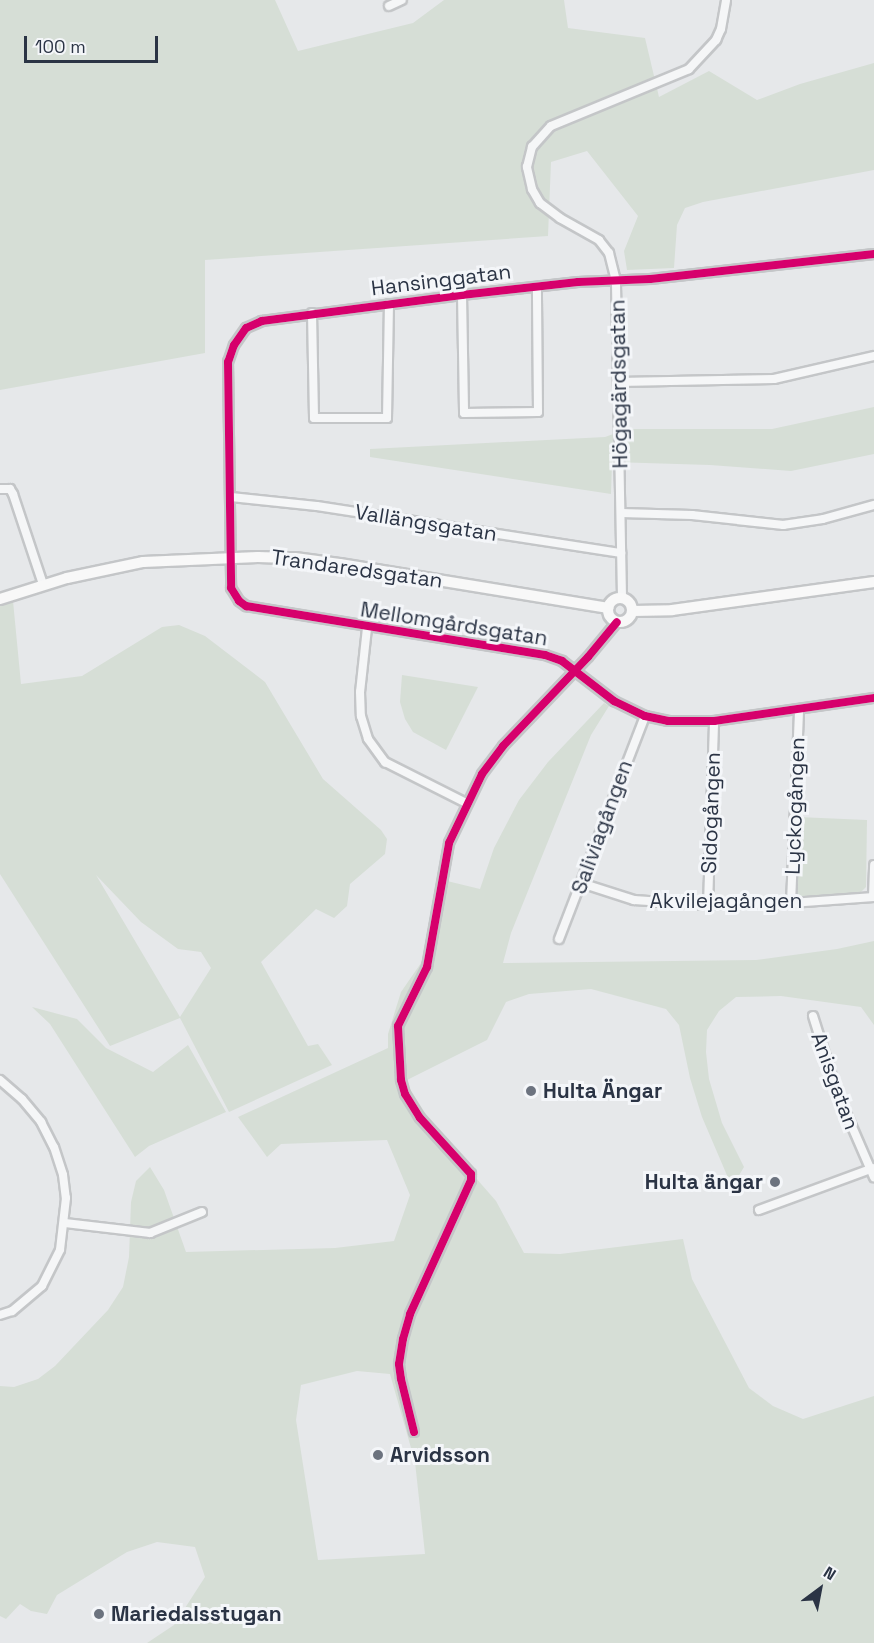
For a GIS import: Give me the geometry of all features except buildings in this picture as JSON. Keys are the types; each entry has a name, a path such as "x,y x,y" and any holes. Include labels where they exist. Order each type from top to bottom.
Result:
{"street":[{"path":"389,6 402,0"},
{"name":"Högagärdsgatan","path":"622,597 616,281 609,253 599,240 560,218 536,196 527,167 532,147 551,126 689,69 716,40 721,29 726,0"},
{"name":"Hansinggatan","path":"230,557 228,362 234,345 252,324 312,313 462,295 874,254"},
{"path":"462,295 464,413 538,412 537,287"},
{"path":"312,313 314,418 387,418 389,304"},
{"path":"619,382 774,379 874,356"},
{"path":"0,489 10,489 13,494 43,584"},
{"name":"Vallängsgatan","path":"231,497 317,506 621,553"},
{"path":"621,513 692,515 783,525 824,519 874,505"},
{"name":"Trandaredsgatan","path":"0,599 43,584 143,562 230,557 295,558 329,562 608,608"},
{"name":"Mellomgårdsgatan","path":"230,557 231,588 239,601 246,606 367,628 545,655 561,661 614,701 645,716 668,721 714,722 874,698"},
{"path":"633,611 672,610 874,582"},
{"path":"617,622 610,616 608,608 613,600 622,597 630,602 633,611"},
{"path":"414,1432 400,1379 399,1364 403,1339 410,1314 471,1180 471,1174 420,1118 405,1094 399,1064 398,1026 425,973 449,843 466,803 497,753 575,671 617,622 627,620 633,611"},
{"path":"367,628 360,692 361,716 368,739 385,762 466,803"},
{"name":"Lyckogången","path":"791,903 799,709"},
{"name":"Saliviagången","path":"559,939 600,827 645,716"},
{"name":"Sidogången","path":"708,905 714,722"},
{"path":"874,865 874,897"},
{"name":"Akvilejagången","path":"581,883 634,900 708,905 791,903 874,897"},
{"name":"Anisgatan","path":"813,1016 837,1092 874,1177"},
{"path":"0,1080 22,1099 41,1122 54,1147 63,1175 66,1198 65,1223 60,1250 42,1286 12,1311 0,1315"},
{"path":"759,1210 872,1168"},
{"path":"65,1223 150,1233 202,1212"}],"shaded area":[{"path":"0,0 275,0 298,51 413,23 444,0 564,0 568,28 645,38 659,97 709,71 757,100 800,84 874,63 874,170 703,202 685,208 677,225 674,268 627,270 624,251 638,216 587,151 551,162 548,236 205,260 205,353 0,390"},
{"path":"874,407 874,454 791,471 710,465 612,462 611,494 370,457 370,449 605,437 627,429 772,429"},
{"path":"13,601 21,684 82,676 162,627 179,625 205,636 265,682 323,779 381,830 387,839 385,854 350,884 347,906 334,918 316,909 261,962 308,1046 318,1044 332,1065 229,1112 180,1018 110,1046 0,874 0,605","holes":["96,875 141,922 178,949 201,952 211,968 180,1017"]},
{"path":"402,675 478,687 446,750 413,732 405,719 400,702"},
{"path":"604,703 609,706 591,735 511,933 503,963 756,960 837,949 874,941 874,1025 861,1007 781,996 736,997 719,1011 707,1030 706,1052 709,1079 722,1123 744,1167 738,1177 729,1180 702,1117 690,1078 679,1025 666,1009 591,989 529,994 506,1002 487,1040 405,1081 440,1137 496,1201 524,1253 560,1254 683,1239 692,1279 749,1388 773,1406 803,1419 874,1396 874,1643 147,1643 174,1625 205,1577 195,1547 157,1542 127,1552 57,1595 47,1614 31,1611 20,1604 6,1619 0,1616 0,1386 14,1387 38,1379 55,1366 108,1310 123,1287 129,1257 131,1202 136,1181 150,1167 164,1190 186,1252 335,1248 394,1241 410,1195 387,1140 281,1144 267,1157 238,1117 388,1048 388,1034 401,992 421,963 443,907 447,881 480,889 494,848 519,800 548,762","holes":["357,1371 390,1374 415,1462 425,1554 318,1560 296,1420 301,1385"]},
{"path":"798,817 867,820 866,887 860,893 794,898"},
{"path":"32,1007 77,1019 106,1048 153,1072 188,1045 226,1112 149,1146 135,1157 50,1024"}],"cycle path":[{"path":"874,254 650,279 578,282 262,321 246,328 234,345 228,362 231,588 239,601 246,606 545,655 562,661 614,701 645,716 668,721 714,721 874,698"},
{"path":"414,1432 399,1364 403,1339 410,1314 471,1180 471,1174 420,1118 405,1094 401,1080 398,1026 427,967 449,843 482,774 503,746 588,657 617,622"}],"place":[{"name":"Hulta Ängar","path":"531,1091"},
{"name":"Hulta ängar","path":"775,1182"},
{"name":"Arvidsson","path":"378,1455"},
{"name":"Mariedalsstugan","path":"99,1614"}]}
